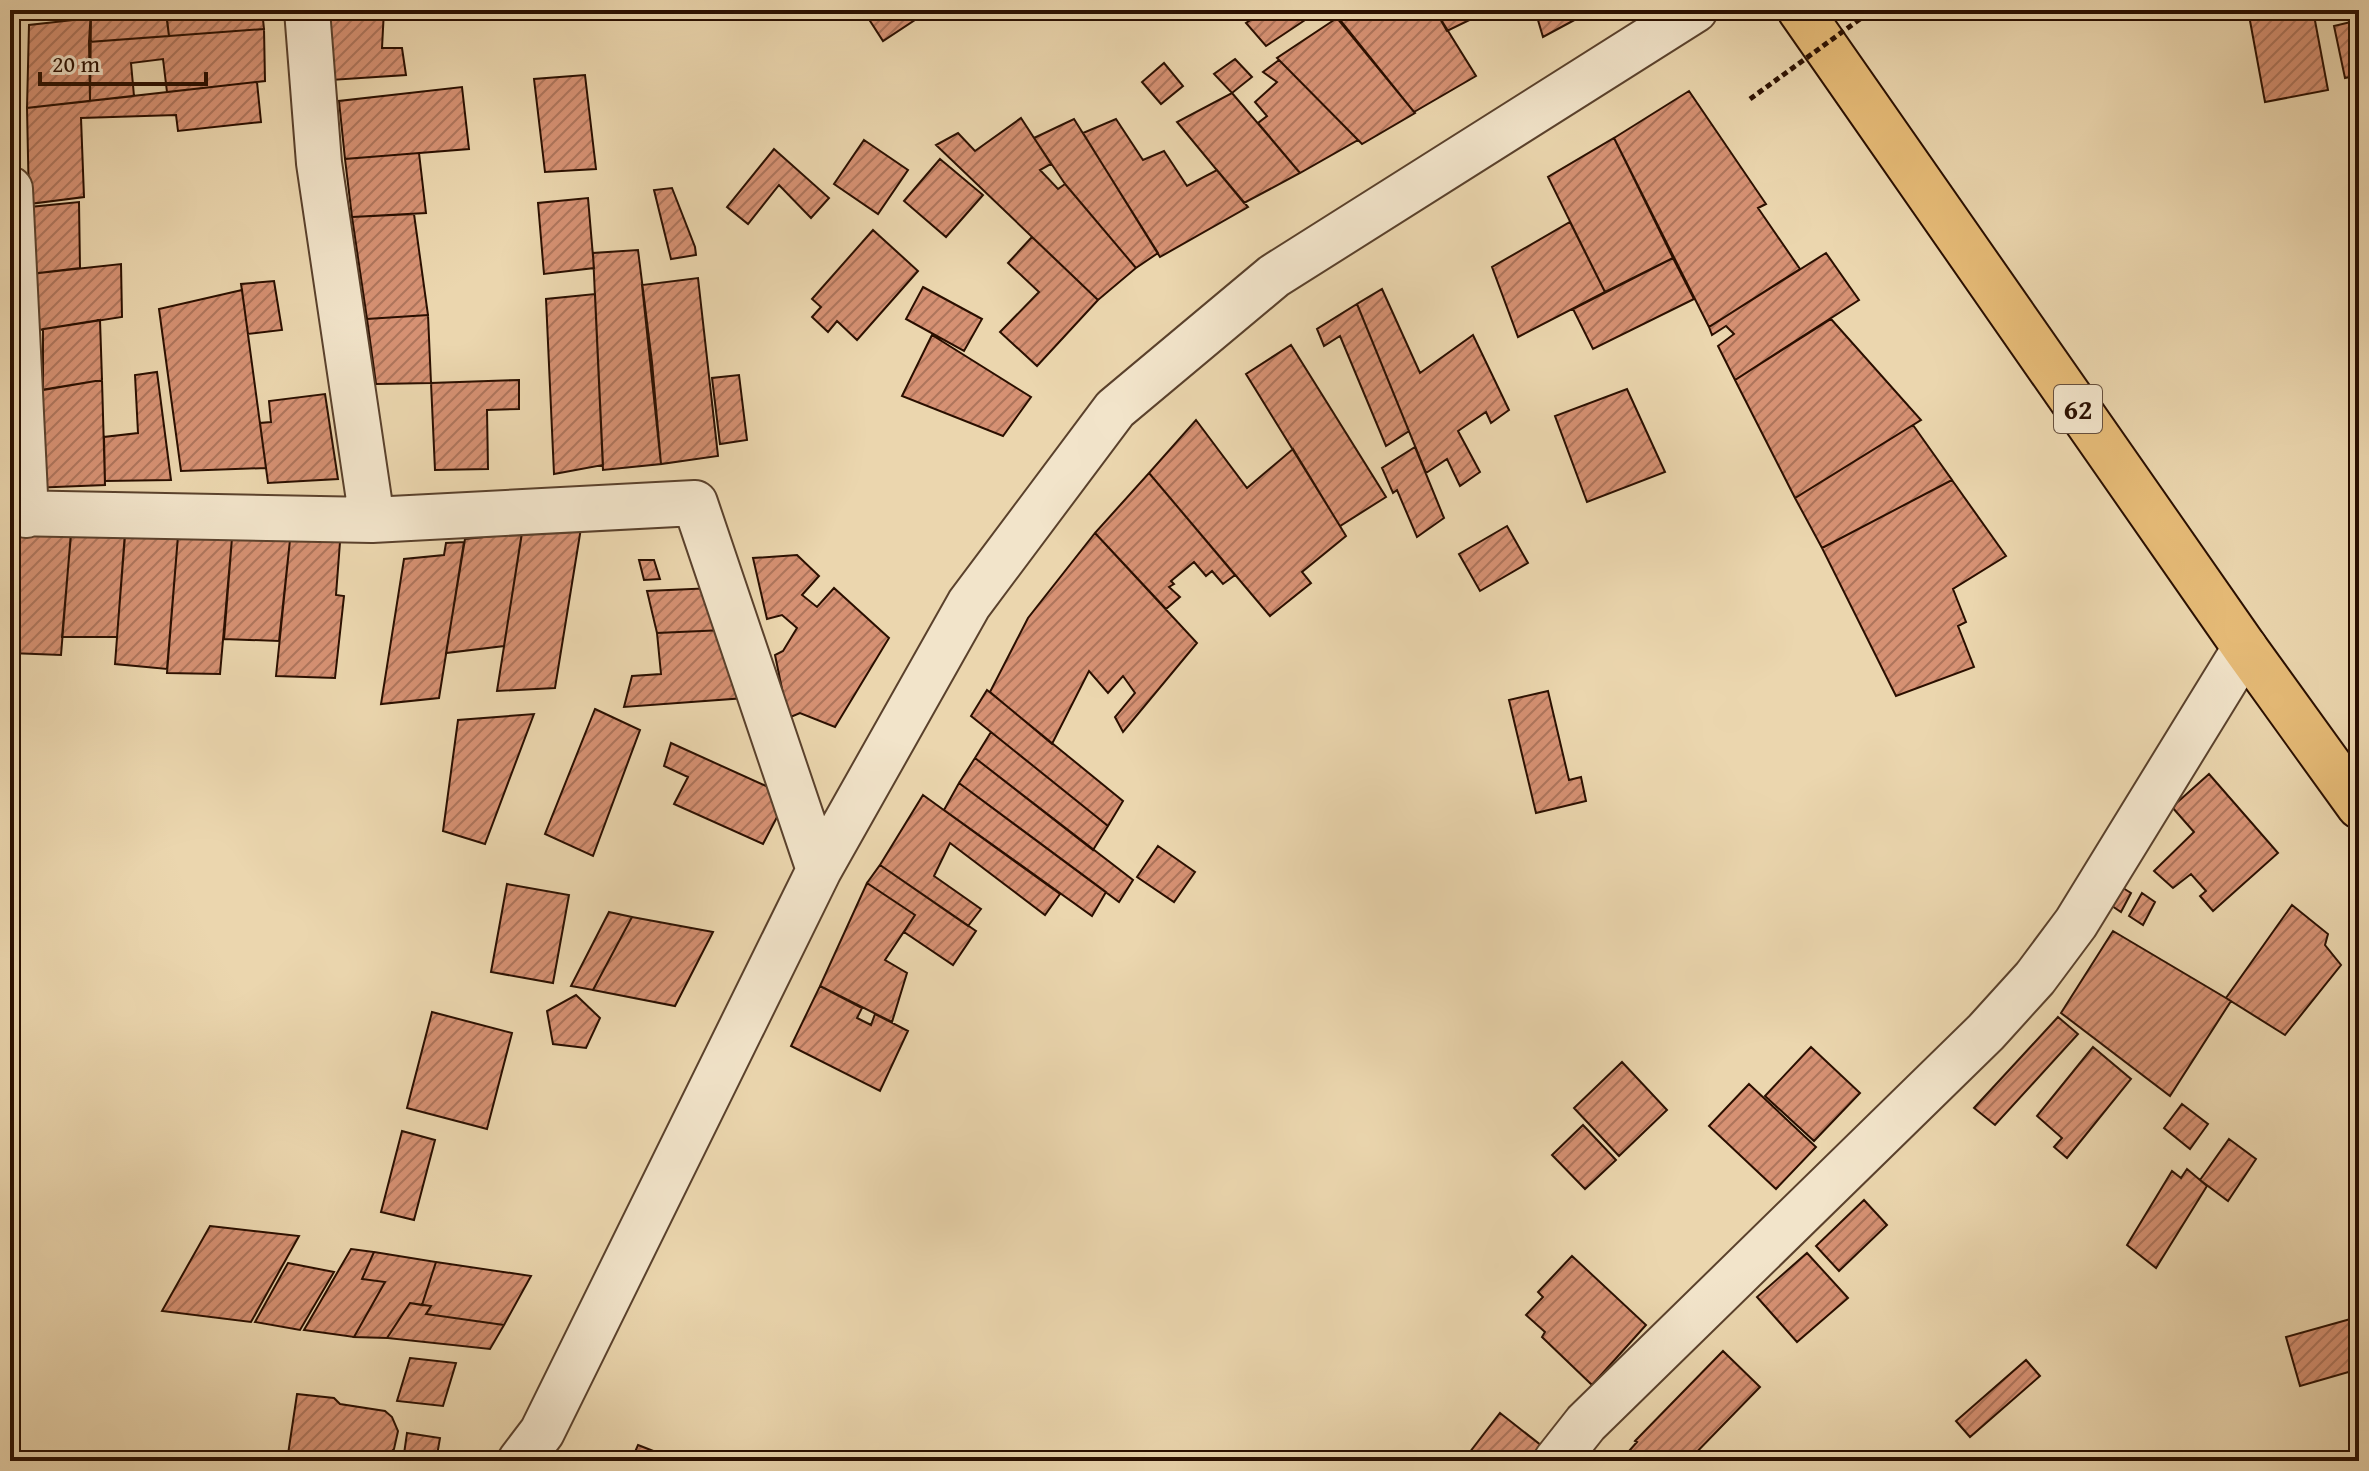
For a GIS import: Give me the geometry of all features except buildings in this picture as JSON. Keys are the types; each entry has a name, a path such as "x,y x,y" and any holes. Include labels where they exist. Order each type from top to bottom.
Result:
{"main road":[{"name":"62","path":"1800,10 2245,648 2359,806"}],"street":[{"path":"307,10 319,163 372,520"},
{"path":"520,1461 542,1432 819,870 969,604 1115,409 1274,276 1695,10"},
{"path":"10,189 18,514 372,520 695,503 819,870"},
{"path":"1556,1461 1586,1423 1986,1032 2035,978 2076,923 2245,648"}],"path":[{"path":"1750,99 1867,14"}]}
